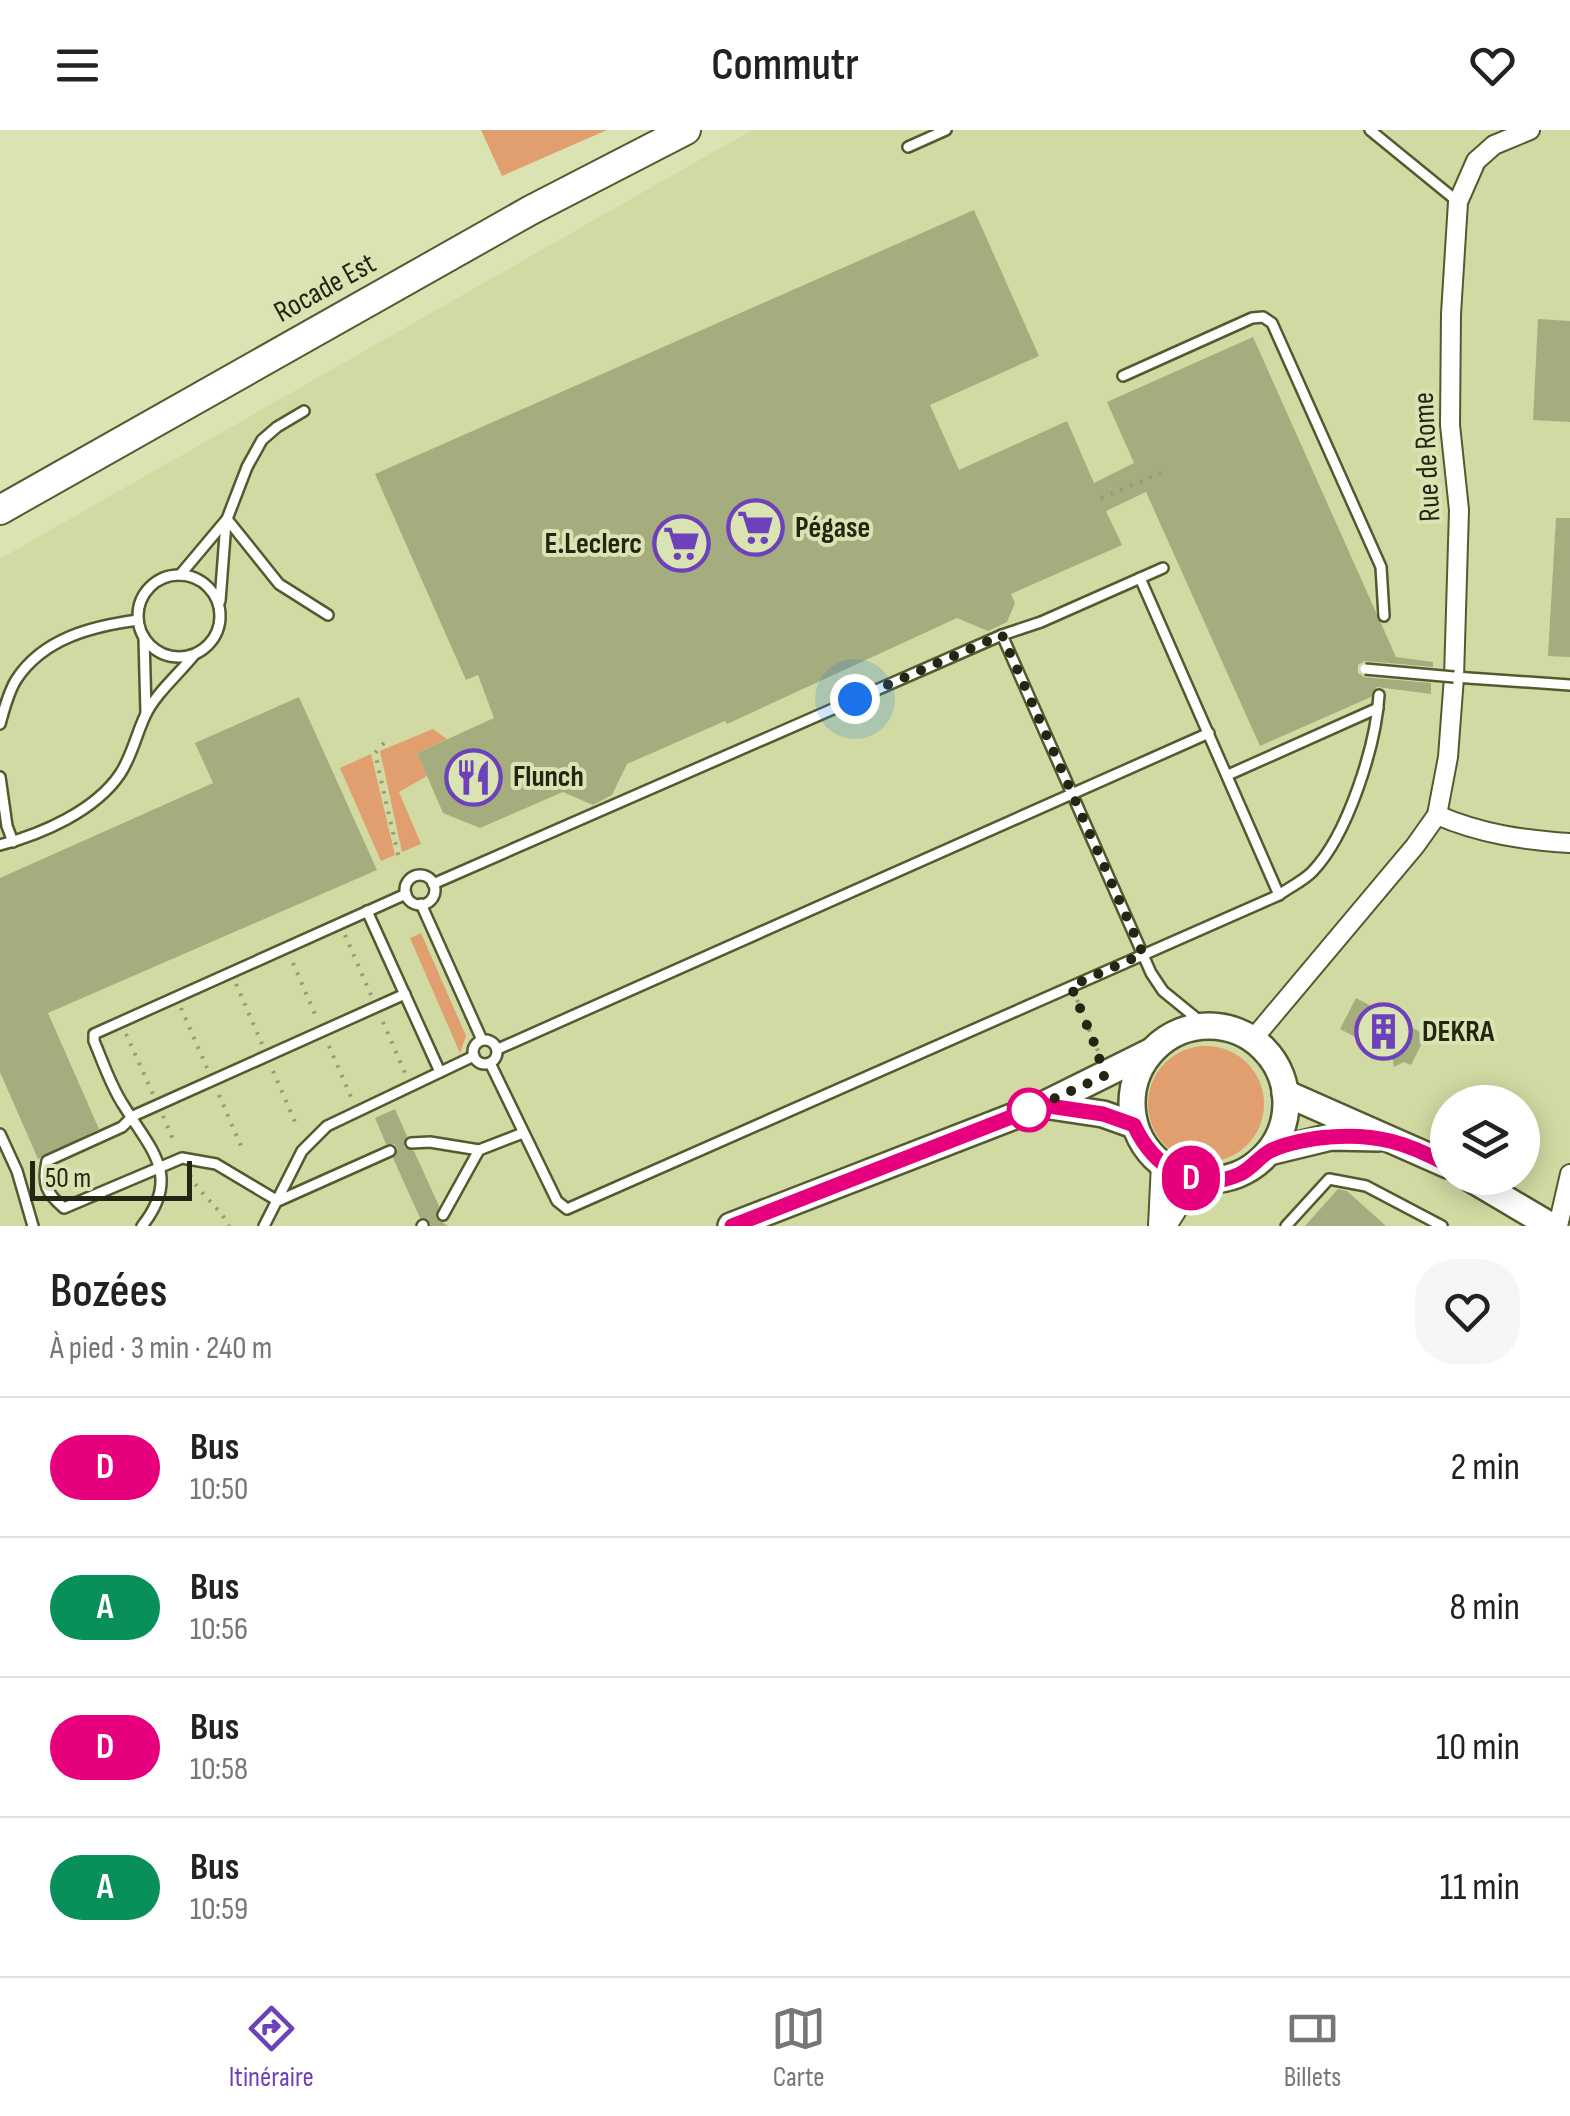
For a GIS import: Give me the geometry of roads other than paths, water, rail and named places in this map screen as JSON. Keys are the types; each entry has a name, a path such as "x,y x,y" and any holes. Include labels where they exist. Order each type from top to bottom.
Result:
{"main road":[{"name":"Rocade Est","path":"0,510 531,210 686,130"}],"street":[{"name":"Rue de Rome","path":"1253,1040 1437,815 1448,758 1454,677 1459,510 1450,425 1458,202 1476,161 1494,145 1530,130"},
{"path":"1437,815 1466,828 1509,838 1570,844"},
{"path":"732,1226 1042,1105 1150,1052 1166,1038 1206,1026 1231,1029 1253,1040 1280,1072 1286,1114 1270,1152 1236,1176 1216,1180 1196,1180 1161,1164 1144,1146 1134,1125 1132,1099 1137,1074 1150,1052"},
{"path":"1285,1093 1430,1156"},
{"path":"1042,1105 1103,1114 1134,1125"},
{"path":"1270,1152 1331,1136 1393,1139"},
{"path":"1158,1226 1161,1164"},
{"path":"1500,1195 1554,1226 1570,1174"},
{"path":"1168,1226 1196,1180"}],"lane":[{"path":"908,147 946,130"},
{"path":"1370,130 1458,202"},
{"path":"1123,376 1252,318 1264,317 1272,323 1382,568 1384,616"},
{"path":"0,846 71,816 101,796 126,762 146,714 194,655 216,635 227,519 247,466 262,440 304,411"},
{"path":"180,575 227,519"},
{"path":"227,519 279,584 328,615"},
{"path":"433,884 1163,568"},
{"path":"146,714 144,637 138,620 142,598 149,588 168,576 180,575 209,588 219,606"},
{"path":"1140,578 1280,895"},
{"path":"0,724 16,680 35,660 66,638 92,627 138,620"},
{"path":"1002,635 1143,954 1163,991 1206,1026"},
{"path":"144,637 160,653 172,657 194,655"},
{"path":"1365,669 1570,685"},
{"path":"490,1063 557,1201 567,1209 1280,895 1312,872 1336,837 1360,779 1379,694"},
{"path":"1228,775 1378,708"},
{"path":"498,1050 1209,733"},
{"path":"0,776 13,842"},
{"path":"422,875 433,884 432,898 421,904 411,902 406,894 406,884 412,877 422,875"},
{"path":"142,1226 159,1199 160,1167 125,1108 94,1034 100,1028 406,894"},
{"path":"421,904 482,1040"},
{"path":"367,911 440,1072"},
{"path":"278,1201 216,1164 182,1158 64,1208 50,1196 43,1181 47,1161 122,1127 133,1116 405,994"},
{"path":"482,1040 494,1042 498,1050 490,1063 482,1064 474,1056 474,1045 482,1040"},
{"path":"264,1226 302,1151 327,1126 474,1056"},
{"path":"410,1143 430,1142 479,1150 524,1133"},
{"path":"0,1134 17,1172 33,1226"},
{"path":"443,1216 479,1150"},
{"path":"278,1201 390,1151"},
{"path":"1286,1226 1329,1179 1366,1186 1442,1226"}],"place":[{"name":"Pégase","path":"756,528"},
{"name":"E.Leclerc","path":"681,544"},
{"name":"Flunch","path":"474,777"},
{"name":"DEKRA","path":"1383,1032"}]}
